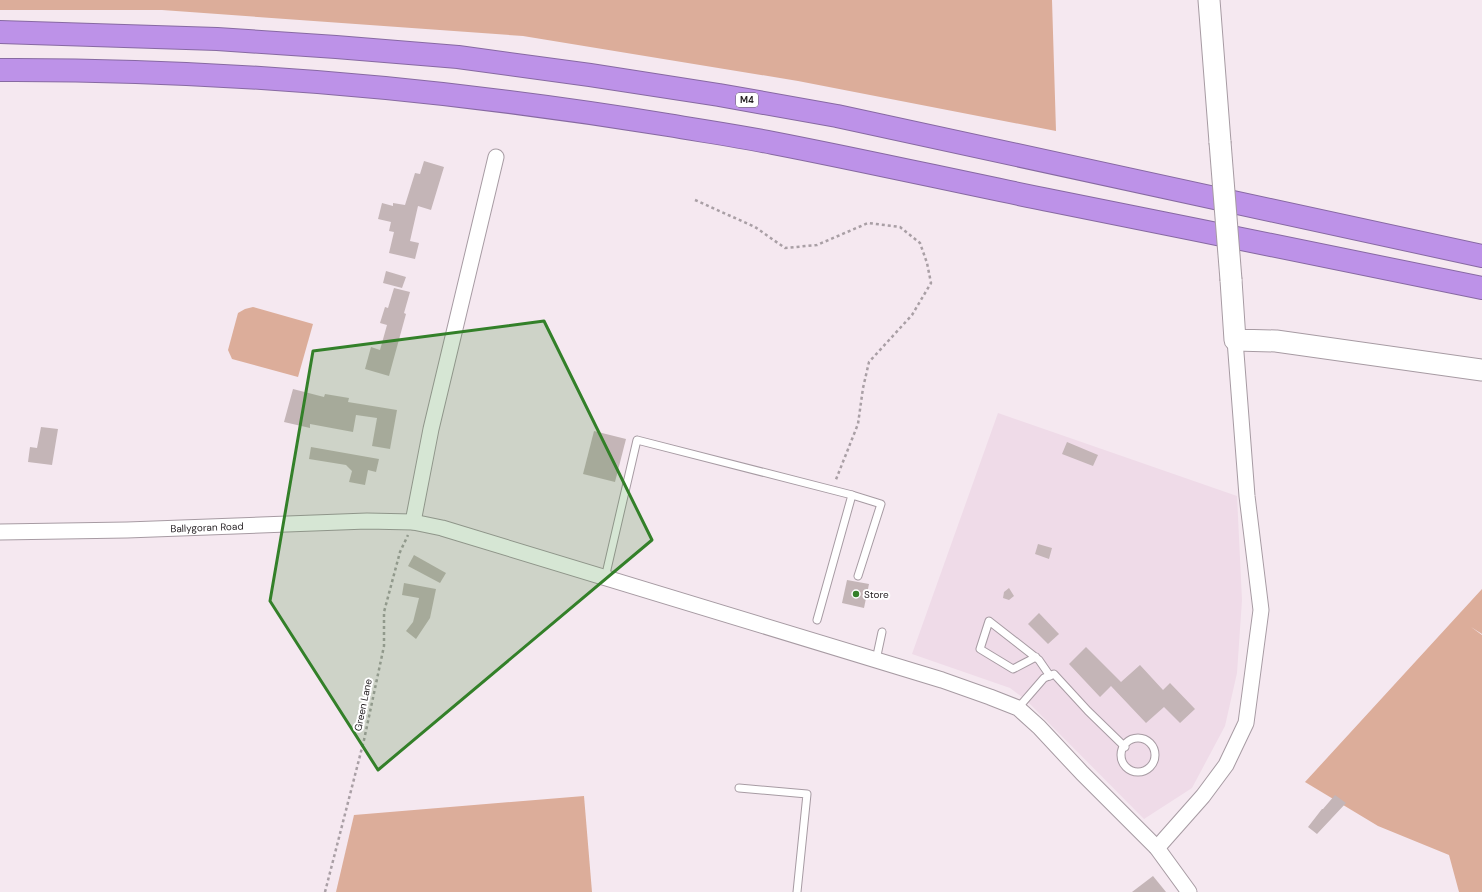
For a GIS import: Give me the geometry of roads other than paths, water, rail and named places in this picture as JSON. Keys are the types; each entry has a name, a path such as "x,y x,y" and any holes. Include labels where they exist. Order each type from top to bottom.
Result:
{"highway":[{"name":"M4","path":"0,32 217,39 336,47 458,57 597,76 719,95 837,116 1482,256"},
{"path":"0,70 129,72 246,77 364,86 493,99 615,116 770,142 1041,199 1482,288"}],"main road":[{"path":"1209,0 1235,340 1283,342 1482,370"}],"street":[{"path":"413,522 431,429 496,157"},
{"path":"1157,848 1203,796 1226,764 1246,723 1262,610 1247,496 1235,340"},
{"name":"Ballygoran Road","path":"0,532 127,530 349,521 413,522 442,528 942,680 990,696 1018,708 1039,727 1082,773 1157,848 1190,892"}],"lane":[{"path":"605,578 637,440 881,504 858,576"},
{"path":"818,620 852,496"},
{"path":"1036,657 1014,669 980,649 989,621 1036,657 1050,676"},
{"path":"876,660 882,632"},
{"path":"1018,708 1044,678 1054,674 1088,711 1125,747"},
{"path":"1136,739 1147,741 1154,749 1155,754 1152,765 1144,771 1133,771 1128,768 1122,760 1122,754 1125,747 1130,741 1136,739"},
{"path":"739,788 807,794 797,892"}],"place":[{"name":"Store","path":"856,594"}]}
